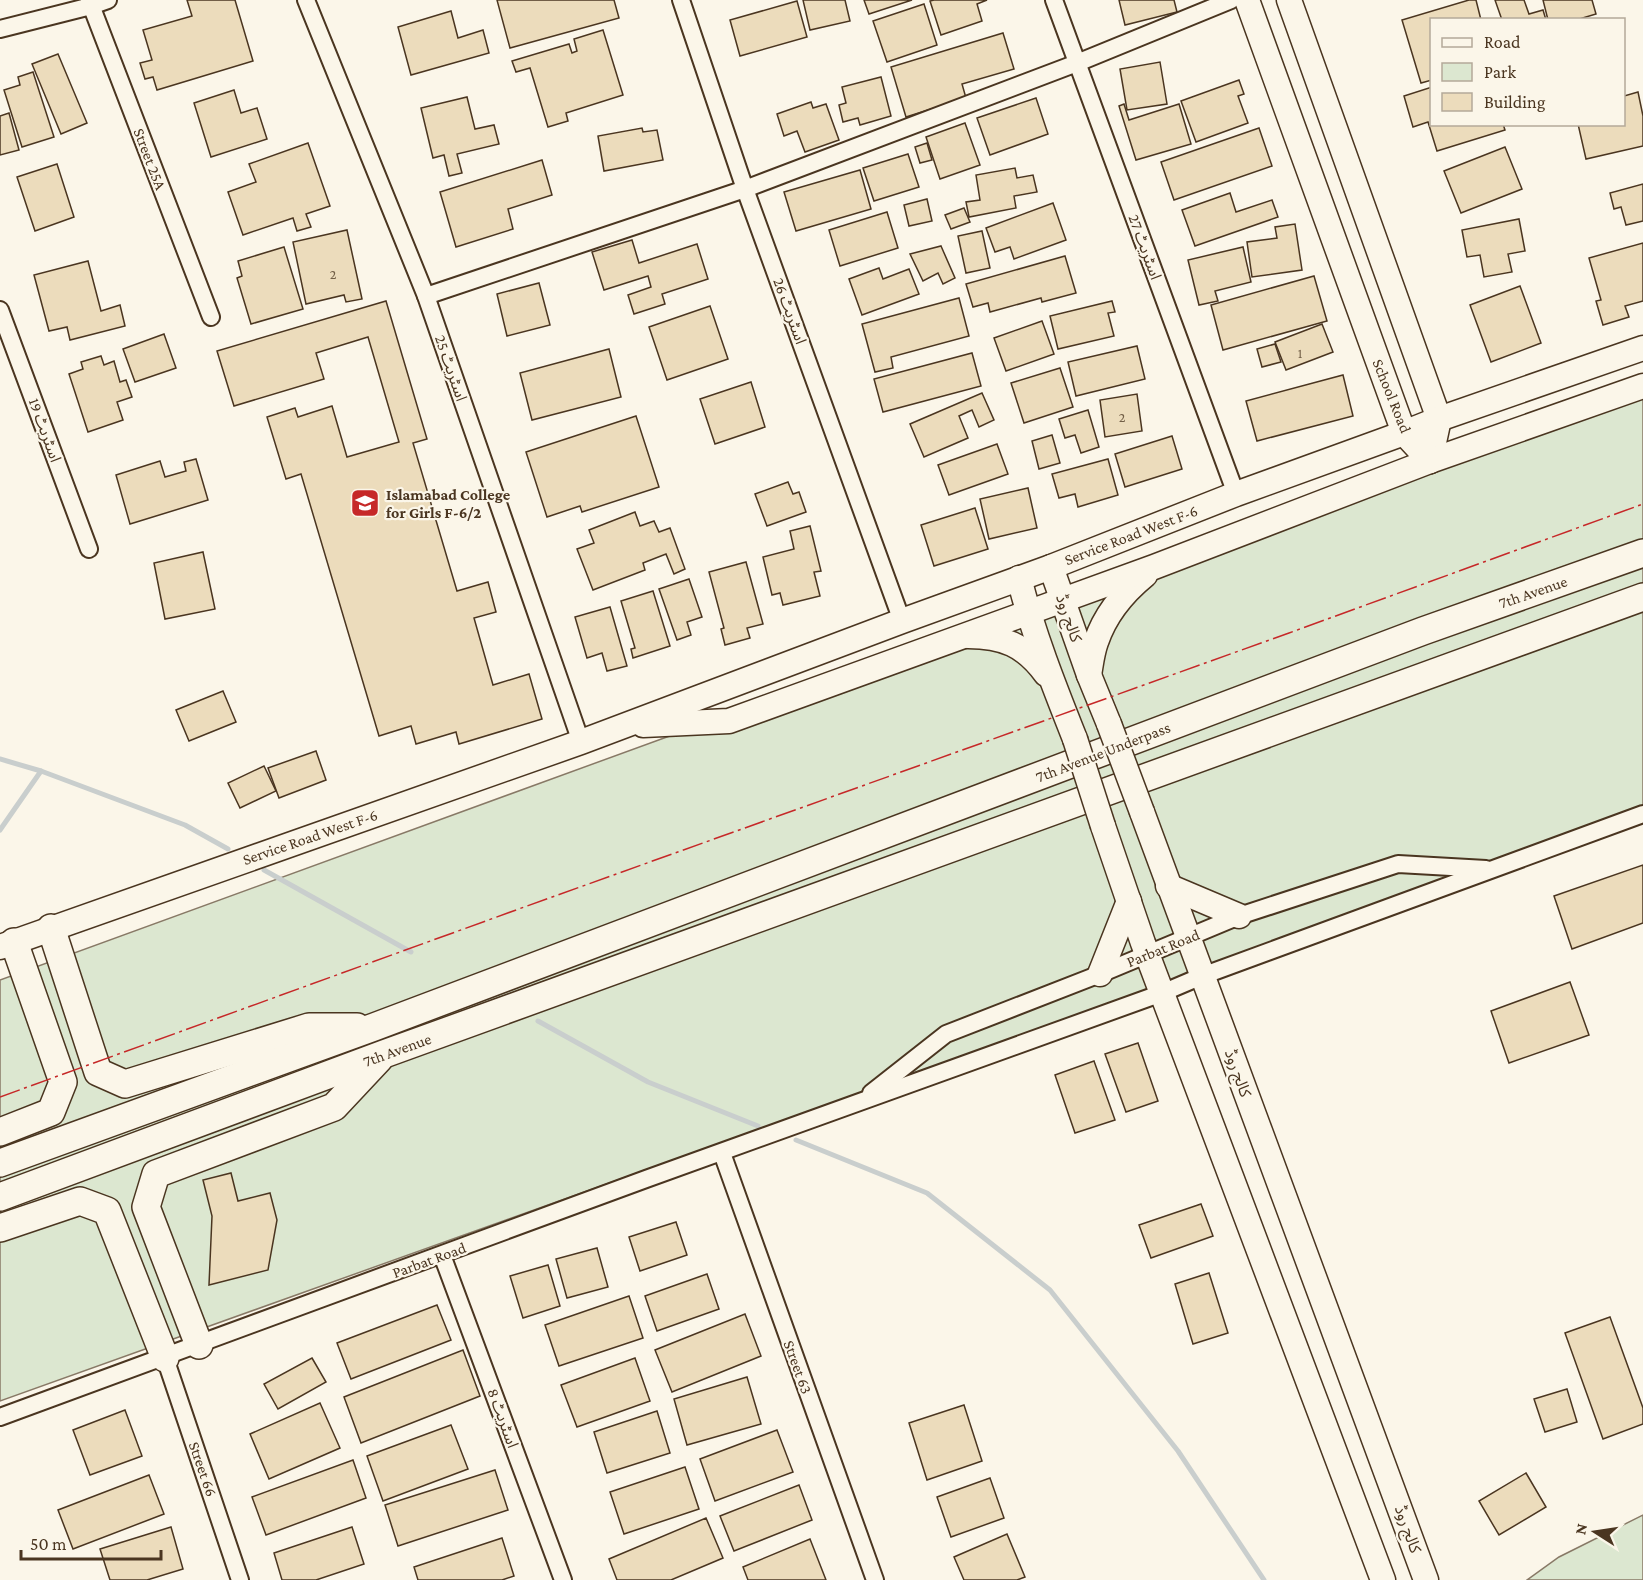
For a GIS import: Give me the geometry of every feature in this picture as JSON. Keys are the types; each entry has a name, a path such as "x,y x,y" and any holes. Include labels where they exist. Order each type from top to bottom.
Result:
{"main road":[{"path":"1613,564 1643,542"},
{"name":"7th Avenue","path":"1423,630 1643,553"},
{"path":"1615,607 1643,597"},
{"path":"1615,607 1643,604"},
{"name":"7th Avenue","path":"0,1197 384,1054 1615,607"},
{"name":"7th Avenue Underpass","path":"782,873 1423,630"},
{"name":"7th Avenue","path":"0,1163 374,1027 782,873"},
{"path":"51,928 98,1072 125,1084 309,1027 374,1027"},
{"path":"0,1132 51,1112 63,1082 7,945"},
{"path":"199,1345 146,1207 156,1174 334,1107 384,1054"},
{"path":"0,1228 81,1201 107,1211 165,1358"}],"street":[{"path":"0,29 108,0"},
{"name":"اسٹریٹ 25","path":"306,0 426,296 581,742"},
{"name":"اسٹریٹ 26","path":"681,0 746,189 902,621"},
{"name":"اسٹریٹ 27","path":"1054,0 1236,494"},
{"path":"426,296 746,189 1077,63 1231,0"},
{"name":"School Road","path":"1247,0 1404,433 1430,461"},
{"path":"1289,0 1439,418"},
{"name":"Street 25A","path":"90,3 211,317"},
{"name":"اسٹریٹ 19","path":"0,310 90,549"},
{"name":"Service Road West F-6","path":"7,945 581,742 1051,567 1236,494 1439,418 1643,348"},
{"name":"Service Road West F-6","path":"620,726 729,722 961,636 1063,601 1430,461 1643,386"},
{"name":"School Road","path":"1430,461 1439,418"},
{"name":"کالج روڈ","path":"1051,567 1089,675 1142,812 1426,1580"},
{"path":"1089,675 1095,643 1109,613 1129,588 1154,567"},
{"path":"1019,578 1028,613 1075,739 1162,993 1383,1580"},
{"path":"961,636 988,636 1015,645 1037,661 1053,683"},
{"name":"Parbat Road","path":"0,1417 1162,993 1202,976 1643,814"},
{"name":"Parbat Road","path":"859,1103 946,1034 1100,974 1239,916 1398,864 1493,869"},
{"path":"1168,886 1239,916"},
{"path":"1100,974 1129,901"},
{"name":"Street 63","path":"722,1153 875,1580"},
{"name":"اسٹریٹ 8","path":"442,1255 563,1580"},
{"name":"Street 66","path":"165,1358 240,1580"}],"green space":[{"path":"1643,395 1643,813 0,1401 0,980 1405,468"},
{"path":"1643,1515 1643,1580 1527,1580 1559,1557"}],"building":[{"path":"187,0 235,0 253,61 157,90 153,77 145,79 140,63 152,60 143,30 192,16"},
{"path":"497,0 614,0 619,18 510,48"},
{"path":"803,0 845,0 850,21 810,30"},
{"path":"864,0 912,0 869,14"},
{"path":"987,0 977,4 982,21 941,35 930,1"},
{"path":"1119,0 1174,0 1177,12 1125,25"},
{"path":"1469,0 1476,0 1480,18 1430,18 1430,81 1421,83 1402,20"},
{"path":"1495,0 1524,0 1529,14 1543,10 1545,18 1501,18"},
{"path":"1543,0 1592,0 1596,14 1583,18 1548,18"},
{"path":"797,1 807,37 740,56 730,20"},
{"path":"924,4 937,45 887,62 873,21"},
{"path":"451,11 458,38 483,30 489,53 411,75 398,27"},
{"path":"603,30 623,95 566,113 568,121 548,127 530,68 516,72 512,61 569,44 572,53 577,51 574,39"},
{"path":"1003,33 1014,69 962,84 966,98 906,117 891,67"},
{"path":"58,54 87,123 61,134 32,64"},
{"path":"1160,62 1167,104 1127,110 1120,69"},
{"path":"33,72 54,137 22,147 4,90 20,85 18,77"},
{"path":"881,77 891,116 860,125 858,118 843,122 839,105 846,103 842,87"},
{"path":"1239,80 1244,94 1238,96 1248,123 1196,142 1181,101"},
{"path":"1430,88 1430,126 1504,126 1505,130 1437,151 1428,122 1413,127 1404,96"},
{"path":"234,90 241,113 257,108 267,139 211,157 194,103"},
{"path":"1638,92 1643,116 1643,146 1586,159 1578,126 1625,126 1625,96"},
{"path":"467,97 475,129 494,125 499,144 457,154 462,173 449,176 444,155 433,158 421,108"},
{"path":"1036,98 1048,134 990,155 977,118"},
{"path":"811,102 813,108 826,104 839,140 805,152 797,131 784,136 777,114"},
{"path":"1124,104 1129,120 1179,104 1191,144 1136,160 1119,106"},
{"path":"9,113 19,150 0,155 0,116"},
{"path":"965,123 980,165 940,179 926,137"},
{"path":"642,128 643,132 657,130 663,160 604,171 598,136"},
{"path":"1259,128 1272,166 1174,200 1161,162"},
{"path":"308,143 330,206 306,214 311,227 297,231 293,218 243,235 228,192 256,182 249,164"},
{"path":"927,143 932,160 920,163 915,147"},
{"path":"1505,147 1522,189 1461,213 1444,171"},
{"path":"908,154 919,187 874,201 863,168"},
{"path":"542,160 552,195 508,209 513,229 456,247 440,192"},
{"path":"57,164 74,217 35,231 17,177"},
{"path":"1015,168 1017,178 1033,175 1037,192 1014,196 1016,208 969,217 966,202 980,200 976,175"},
{"path":"860,170 871,209 796,231 784,192"},
{"path":"1643,184 1643,221 1626,225 1621,207 1614,209 1610,193"},
{"path":"1230,193 1236,212 1272,200 1278,217 1195,246 1182,210"},
{"path":"927,199 932,221 909,226 904,205"},
{"path":"1053,203 1066,240 1014,259 1010,247 995,252 986,228"},
{"path":"964,208 970,222 951,229 945,215"},
{"path":"887,212 898,248 840,266 829,230"},
{"path":"1519,219 1525,251 1508,254 1512,272 1484,277 1480,255 1467,257 1462,230"},
{"path":"1295,224 1302,270 1252,277 1247,242 1277,238 1275,227"},
{"path":"347,230 362,299 346,302 344,295 306,304 293,242"},
{"path":"982,231 990,268 966,273 958,236"},
{"path":"632,240 639,263 697,244 708,279 662,294 665,304 634,314 628,295 651,287 648,276 604,290 592,252"},
{"path":"1643,243 1643,301 1625,306 1629,317 1603,325 1596,301 1601,300 1589,258"},
{"path":"941,246 955,278 943,284 938,273 923,281 910,254"},
{"path":"284,247 303,309 251,324 237,278 242,276 238,261"},
{"path":"1243,247 1251,282 1215,291 1218,301 1199,305 1188,260"},
{"path":"1065,256 1076,293 1042,302 1041,298 990,312 988,303 973,307 966,284"},
{"path":"88,261 101,311 120,305 125,326 70,340 67,327 49,331 34,275"},
{"path":"879,268 883,279 909,269 919,294 862,315 849,279"},
{"path":"1314,276 1327,321 1223,350 1211,305"},
{"path":"539,283 550,325 507,336 497,294"},
{"path":"1520,286 1541,343 1491,362 1470,305"},
{"path":"959,298 969,336 891,357 893,368 875,372 862,324"},
{"path":"386,301 427,439 413,443 457,591 488,582 496,612 474,618 493,685 529,674 542,719 459,744 456,732 416,744 411,726 379,736 301,474 286,479 267,417 295,408 298,417 332,406 347,457 399,442 368,337 316,353 324,379 234,406 217,351"},
{"path":"1112,301 1115,312 1108,313 1114,336 1058,349 1050,316"},
{"path":"710,306 728,359 667,380 649,327"},
{"path":"1042,321 1054,354 1006,371 994,338"},
{"path":"1322,324 1333,352 1286,370 1275,342"},
{"path":"164,334 176,368 135,382 123,349"},
{"path":"1275,344 1281,362 1262,367 1257,349"},
{"path":"1137,346 1145,379 1076,396 1068,362"},
{"path":"609,349 621,397 532,420 520,373"},
{"path":"972,353 981,386 883,412 874,379"},
{"path":"101,356 104,365 114,361 120,382 126,380 132,397 117,402 123,420 88,432 69,374 83,369 81,362"},
{"path":"1060,368 1073,407 1024,423 1011,383"},
{"path":"1343,375 1353,416 1257,441 1246,401"},
{"path":"751,382 765,427 715,444 700,399"},
{"path":"982,393 994,420 979,427 972,410 959,416 968,438 924,457 910,424"},
{"path":"1137,394 1142,431 1105,437 1100,400"},
{"path":"1088,410 1099,447 1081,453 1075,435 1065,438 1059,419"},
{"path":"636,416 659,487 582,512 580,506 547,517 526,452"},
{"path":"1052,435 1060,463 1039,469 1032,441"},
{"path":"1172,436 1182,469 1125,487 1115,454"},
{"path":"997,444 1008,474 949,495 938,465"},
{"path":"196,459 208,500 130,524 116,475 160,461 165,477 186,471 184,462"},
{"path":"1108,459 1118,495 1078,507 1075,494 1059,498 1052,474"},
{"path":"788,482 793,494 799,492 806,512 767,526 755,494"},
{"path":"1028,488 1037,528 989,539 980,499"},
{"path":"975,508 988,549 934,566 921,525"},
{"path":"635,512 640,526 654,521 659,532 670,528 685,569 674,574 666,554 643,563 645,570 593,590 577,549 594,543 589,530"},
{"path":"810,526 821,571 814,572 820,596 783,605 780,593 772,595 763,557 794,549 790,531"},
{"path":"203,552 215,609 165,619 154,563"},
{"path":"746,562 763,624 747,628 750,638 725,645 721,629 724,628 709,572"},
{"path":"689,579 702,617 687,622 691,635 677,640 659,589"},
{"path":"653,591 670,646 633,658 631,649 635,648 621,601"},
{"path":"610,607 627,666 607,671 602,653 587,658 575,617"},
{"path":"223,691 236,722 189,741 176,710"},
{"path":"316,751 326,780 279,798 268,768"},
{"path":"264,766 276,791 240,808 228,783"},
{"path":"1643,865 1643,923 1572,949 1554,896"},
{"path":"1570,982 1589,1035 1509,1063 1491,1011"},
{"path":"1138,1043 1158,1101 1126,1112 1105,1054"},
{"path":"1094,1061 1115,1120 1075,1133 1055,1075"},
{"path":"231,1173 238,1201 270,1193 277,1220 268,1270 209,1285 212,1216 203,1180"},
{"path":"1201,1204 1213,1236 1151,1258 1139,1225"},
{"path":"676,1222 687,1255 640,1271 629,1237"},
{"path":"597,1248 608,1287 567,1298 556,1259"},
{"path":"548,1265 560,1306 523,1318 510,1276"},
{"path":"1209,1273 1228,1333 1193,1344 1175,1284"},
{"path":"707,1274 719,1309 657,1331 645,1296"},
{"path":"629,1296 643,1338 559,1366 545,1325"},
{"path":"437,1305 451,1340 351,1379 337,1343"},
{"path":"745,1314 761,1356 672,1392 655,1350"},
{"path":"1610,1317 1643,1408 1643,1424 1603,1439 1565,1333"},
{"path":"463,1350 480,1396 361,1443 344,1397"},
{"path":"312,1358 326,1382 278,1409 264,1384"},
{"path":"635,1358 650,1401 577,1427 561,1385"},
{"path":"747,1377 761,1424 687,1445 674,1399"},
{"path":"1567,1389 1577,1422 1545,1432 1534,1399"},
{"path":"320,1403 340,1448 269,1479 250,1434"},
{"path":"964,1405 982,1461 927,1480 909,1423"},
{"path":"125,1410 142,1456 90,1475 73,1430"},
{"path":"657,1411 670,1453 607,1473 594,1432"},
{"path":"451,1425 468,1469 383,1501 367,1456"},
{"path":"777,1430 793,1472 715,1501 700,1459"},
{"path":"353,1460 366,1498 266,1535 252,1497"},
{"path":"685,1467 699,1509 624,1534 610,1492"},
{"path":"495,1470 508,1510 398,1546 385,1505"},
{"path":"1526,1473 1546,1507 1499,1535 1479,1501"},
{"path":"149,1475 164,1514 73,1549 58,1510"},
{"path":"990,1478 1004,1518 951,1537 937,1497"},
{"path":"799,1485 812,1520 734,1551 720,1516"},
{"path":"706,1518 723,1558 671,1580 617,1580 609,1559"},
{"path":"171,1527 183,1569 147,1580 110,1580 100,1549"},
{"path":"352,1527 364,1564 316,1580 282,1580 274,1553"},
{"path":"1007,1534 1025,1577 1017,1580 964,1580 954,1557"},
{"path":"502,1538 514,1576 502,1580 418,1580 414,1567"},
{"path":"810,1539 826,1580 748,1580 743,1567"}],"waterway":[{"path":"0,759 41,771"},
{"path":"0,830 41,771 185,825 228,849"},
{"path":"264,870 411,952"},
{"path":"538,1021 648,1082 758,1126"},
{"path":"796,1140 927,1193 1050,1290 1178,1451 1264,1580"}],"power":[{"path":"0,1097 1643,504"}],"place":[{"name":"Islamabad College for Girls F-6/2","path":"365,503"}]}
